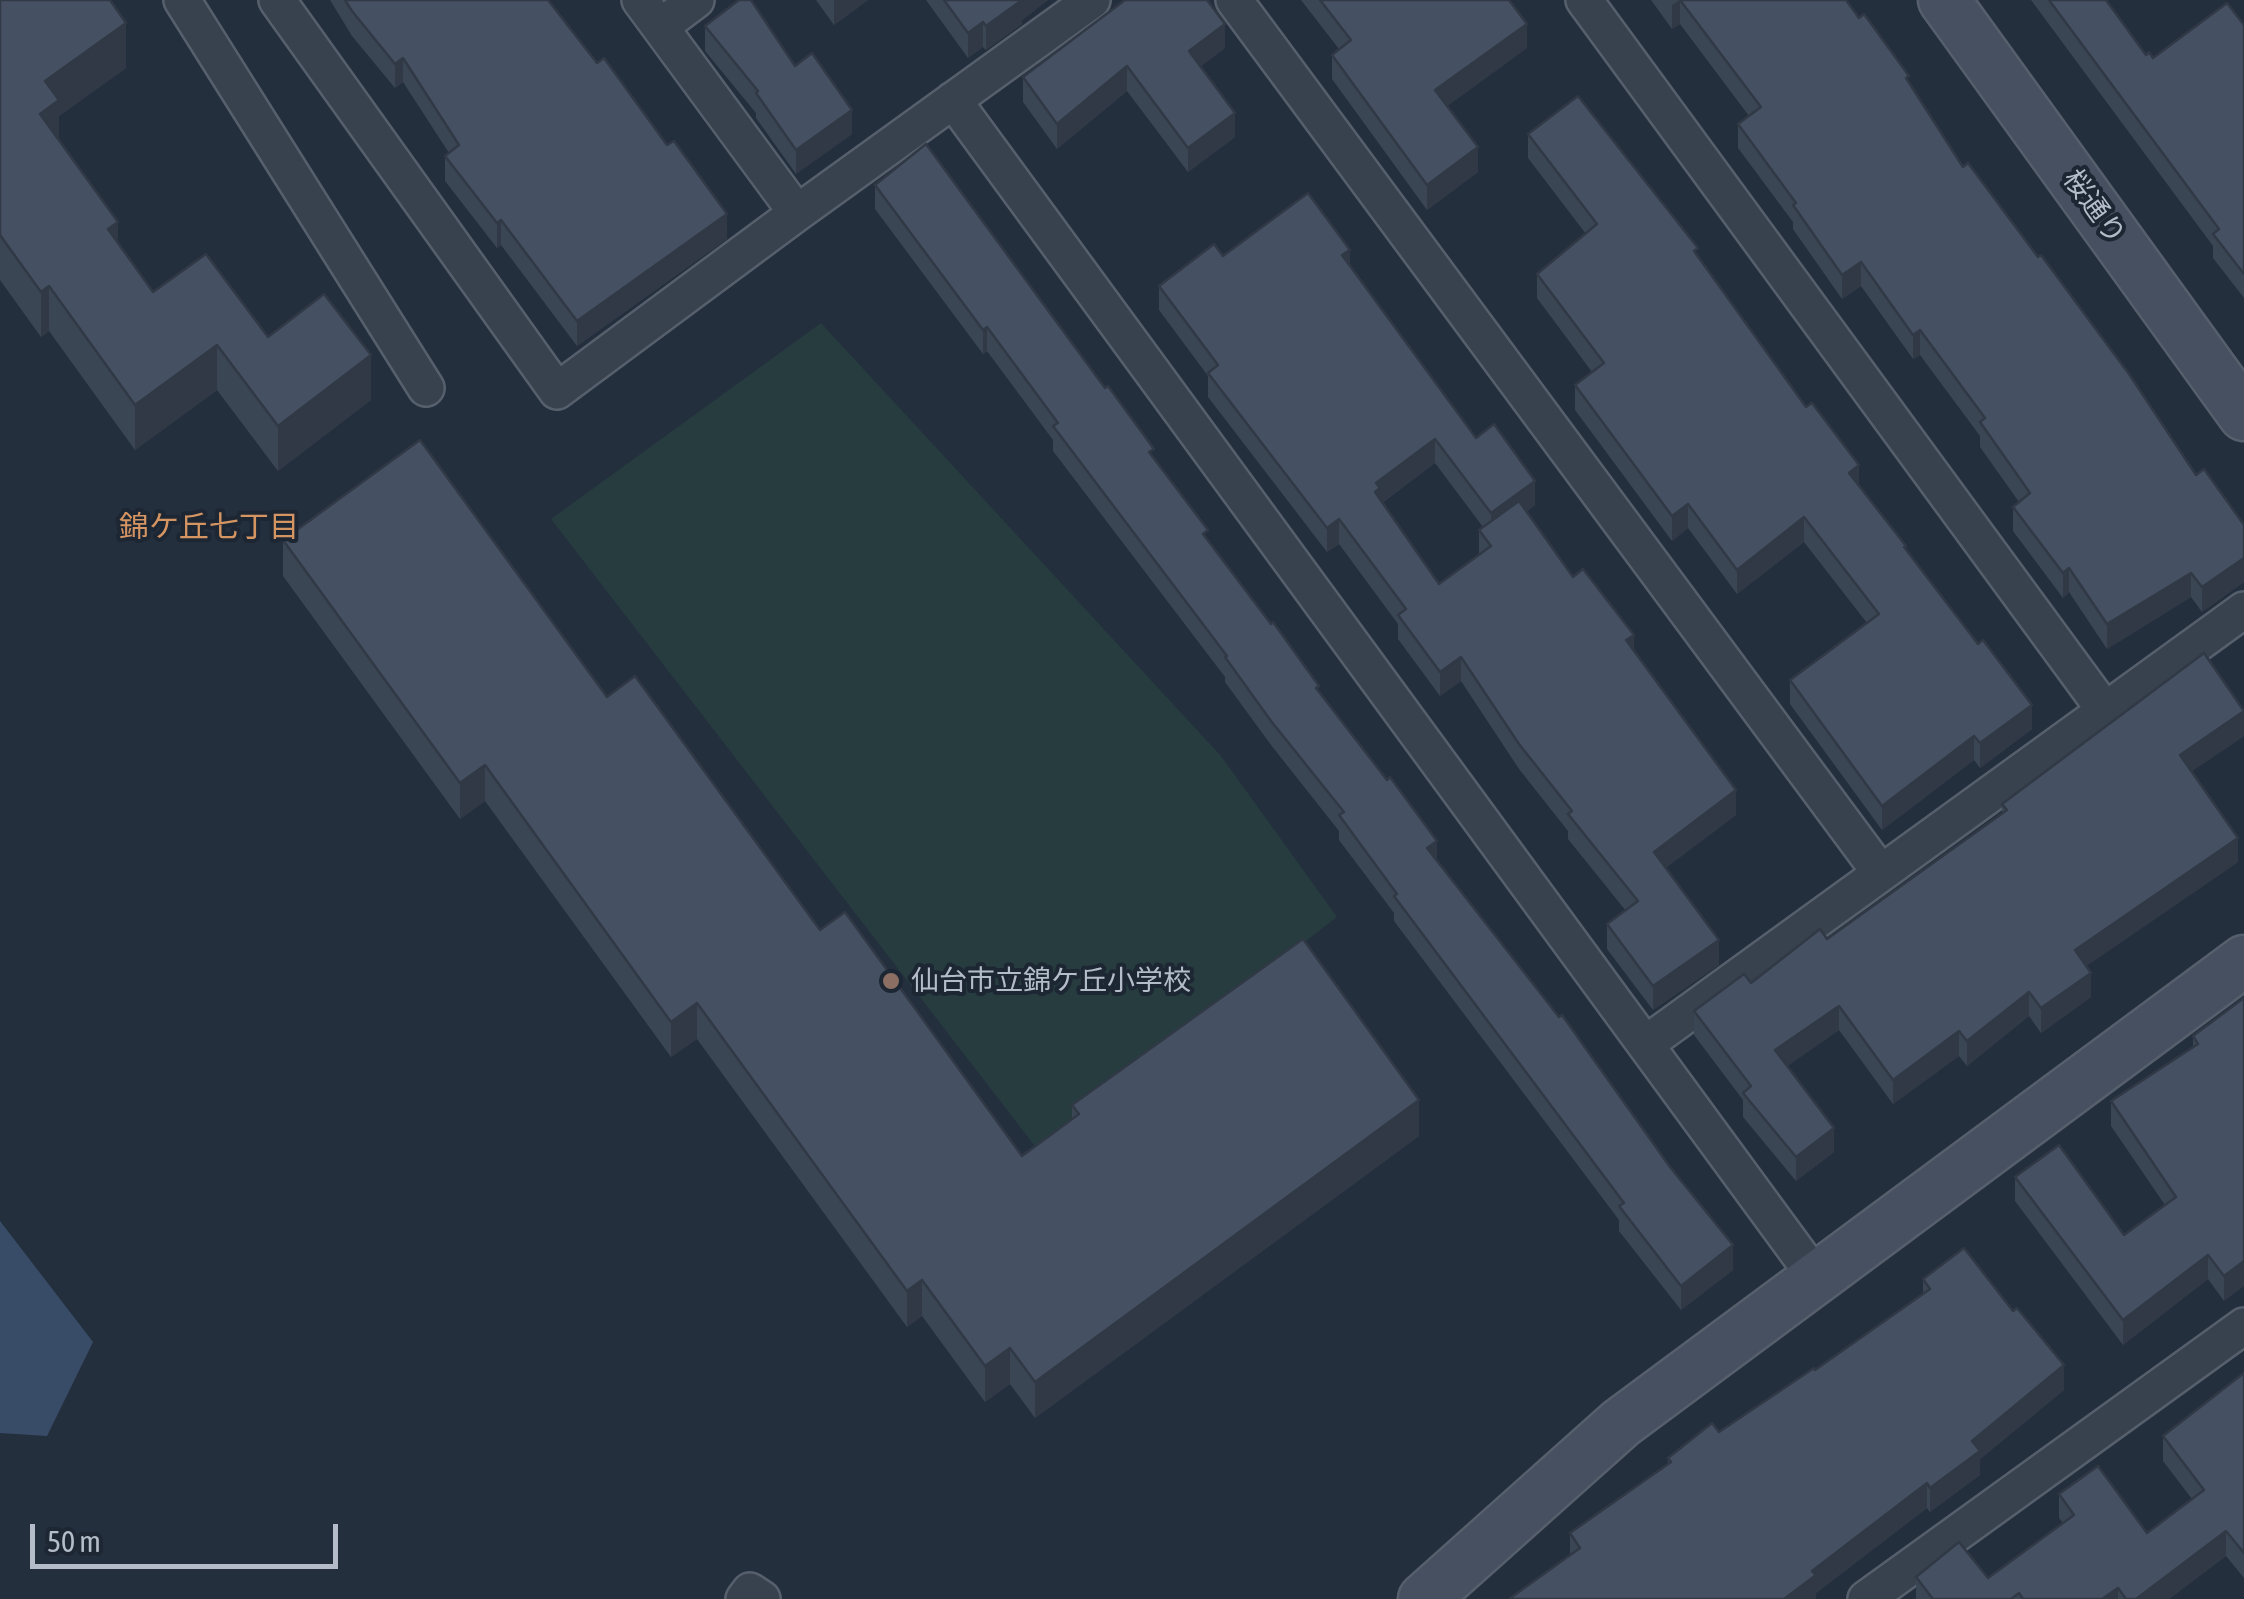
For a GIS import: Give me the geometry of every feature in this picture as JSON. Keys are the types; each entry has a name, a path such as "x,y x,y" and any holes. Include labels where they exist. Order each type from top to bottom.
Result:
{"street":[{"path":"182,0 426,388"},
{"path":"277,0 557,391 1092,0"},
{"path":"696,0 650,14 797,213"},
{"path":"1234,0 1880,872"},
{"path":"1584,0 2104,709"},
{"name":"桜通り","path":"1944,0 2244,415"},
{"path":"954,100 1815,1276"},
{"path":"1647,1043 2244,610"},
{"path":"1424,1599 1602,1438 1815,1276 2244,961"},
{"path":"1866,1599 2244,1326"},
{"path":"744,1599 750,1590 762,1599"}],"green space":[{"path":"821,323 1221,756 1337,917 1038,1150 551,519"}],"water":[{"path":"0,1221 93,1342 47,1436 0,1433"}],"building":[{"path":"0,0 110,0 126,23 45,81 59,100 40,114 118,222 108,229 153,292 206,254 268,337 324,294 371,355 278,426 217,345 135,405 49,286 41,292 0,235"},
{"path":"345,0 548,0 597,63 604,58 667,145 674,141 727,214 577,321 501,220 497,223 445,156 459,145 403,58 395,64"},
{"path":"739,0 751,0 795,66 812,53 852,110 796,150 758,91 705,26"},
{"path":"944,0 1022,0 986,26 983,22 968,33"},
{"path":"1125,0 1207,0 1225,24 1189,51 1235,113 1188,148 1127,66 1057,124 1023,77"},
{"path":"1320,0 1509,0 1527,24 1435,90 1478,147 1427,185 1332,55 1351,40"},
{"path":"1680,0 1846,0 1859,18 1864,14 1909,76 1906,78 1963,167 1968,163 2038,257 2041,255 2129,374 2196,475 2204,469 2244,525 2244,558 2202,587 2191,573 2107,624 2069,568 2063,573 2013,507 2030,493 1980,422 1985,418 1920,330 1913,335 1861,262 1842,275 1793,205 1796,203 1738,124 1761,107"},
{"path":"2049,0 2106,0 2146,55 2149,52 2153,58 2227,3 2244,25 2244,274 2213,234 2219,229"},
{"path":"1578,96 1698,248 1694,251 1806,407 1812,403 1859,465 1849,473 1904,547 1978,644 1983,640 2032,705 1980,743 1974,736 1882,806 1790,680 1879,614 1804,517 1737,570 1688,504 1672,516 1575,385 1604,363 1537,274 1597,224 1528,134"},
{"path":"926,144 1154,449 1149,452 1208,530 1203,534 1273,622 1319,686 1316,688 1437,841 1427,848 1559,1017 1562,1015 1670,1167 1733,1245 1681,1286 1619,1206 1624,1203 1394,896 1397,894 1339,815 1344,812 1271,721 1227,656 1053,426 1058,423 987,327 983,330 875,185"},
{"path":"1308,193 1350,250 1342,255 1476,438 1494,424 1535,481 1491,513 1435,439 1376,483 1380,488 1375,492 1439,584 1491,546 1479,530 1519,501 1573,577 1583,569 1634,635 1626,640 1736,790 1654,852 1719,940 1653,986 1607,924 1638,901 1568,814 1572,811 1519,744 1461,657 1440,672 1398,615 1406,609 1339,519 1327,528 1208,373 1218,365 1159,286 1214,244 1223,256"},
{"path":"420,440 607,697 635,676 820,930 845,912 1022,1156 1079,1114 1072,1105 1303,939 1419,1100 1035,1382 1010,1348 985,1366 922,1280 907,1291 697,1003 671,1022 485,765 460,783 283,540"},
{"path":"2204,653 2244,711 2180,755 2238,838 2075,950 2091,973 2041,1008 2029,992 1967,1041 1959,1031 1893,1080 1839,1006 1775,1050 1834,1128 1796,1157 1743,1093 1751,1086 1694,1011 1744,974 1751,983 1820,929 1827,939 2007,810 2002,804"},
{"path":"2244,998 2244,1261 2224,1276 2208,1255 2123,1320 2015,1177 2059,1145 2124,1235 2176,1197 2111,1101 2198,1044 2193,1036"},
{"path":"1964,1248 2013,1311 2017,1308 2064,1365 1972,1441 1980,1451 1930,1488 1927,1483 1812,1571 1816,1575 1784,1599 1509,1599 1580,1548 1570,1533 1671,1462 1668,1458 1712,1423 1719,1432 1815,1370 1930,1289 1923,1279"},
{"path":"2244,1373 2244,1553 2226,1531 2136,1599 2126,1599 2118,1588 2102,1599 2023,1599 2019,1593 2011,1599 1933,1599 1916,1577 1959,1542 1988,1578 2074,1515 2059,1494 2098,1466 2147,1533 2204,1490 2163,1436"}],"place":[{"name":"仙台市立錦ケ丘小学校","path":"891,981"}],"district":[{"name":"錦ケ丘七丁目","path":"209,528"}]}
